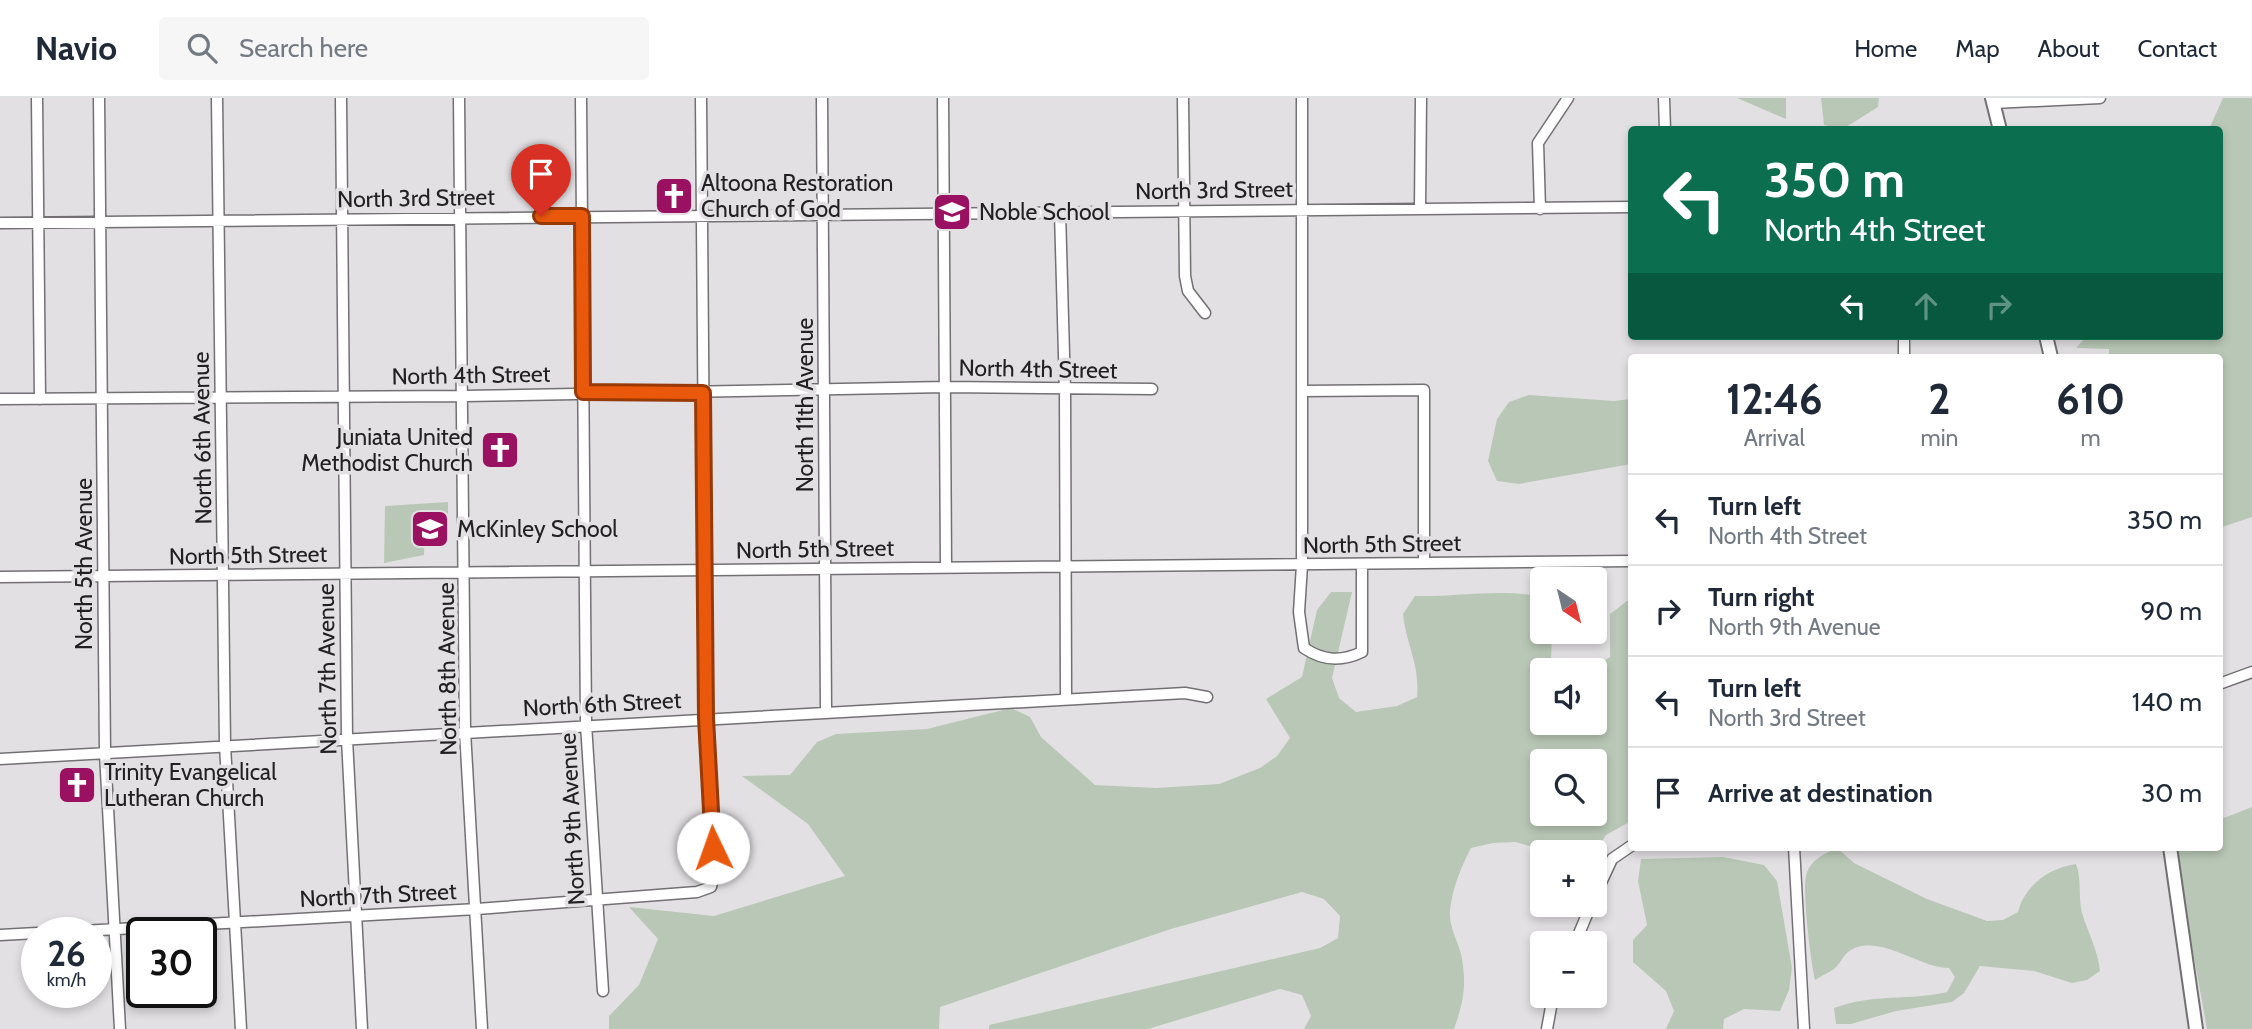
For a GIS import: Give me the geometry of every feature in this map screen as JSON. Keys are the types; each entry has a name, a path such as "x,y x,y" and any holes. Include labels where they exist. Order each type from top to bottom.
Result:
{"main road":[{"path":"1993,101 1999,126"},
{"path":"2171,851 2196,1029"}],"street":[{"path":"37,98 40,399"},
{"name":"North 5th Avenue","path":"99,98 105,753 120,1029"},
{"name":"North 6th Avenue","path":"217,98 225,745 241,1029"},
{"name":"North 7th Avenue","path":"341,98 347,739 362,1029"},
{"name":"North 8th Avenue","path":"459,98 464,396 465,731 482,1029"},
{"name":"North 9th Avenue","path":"581,98 586,724 603,991"},
{"path":"701,98 706,718"},
{"name":"North 11th Avenue","path":"822,98 826,711"},
{"path":"943,98 946,566"},
{"path":"1182,98 1185,276 1188,291 1205,313"},
{"path":"1302,98 1300,637 1304,648 1329,660 1362,652 1362,564"},
{"path":"1420,208 1421,98"},
{"path":"1540,209 1538,143 1568,98"},
{"path":"1664,98 1665,126"},
{"path":"1993,101 2100,98"},
{"name":"North 3rd Street","path":"0,223 1183,209 1628,208"},
{"path":"1060,212 1065,390 1066,698"},
{"name":"North 4th Street","path":"0,399 703,393 944,387 1152,389"},
{"path":"1303,391 1424,390 1424,563"},
{"name":"North 5th Street","path":"0,578 946,566 1628,561"},
{"path":"2223,682 2252,671"},
{"name":"North 6th Street","path":"0,759 1066,698 1185,693 1207,697"},
{"name":"North 7th Street","path":"114,929 477,909 697,892 711,887 715,874 706,718"},
{"path":"1607,870 1612,859 1628,847"},
{"path":"1794,851 1804,1029"},
{"path":"0,935 21,934"},
{"path":"1547,1029 1551,1008"}],"green space":[{"path":"1737,98 1786,98 1786,119"},
{"path":"1821,98 1879,98 1878,107 1848,126 1824,125"},
{"path":"2223,98 2252,98 2252,517 2223,527 2223,354 2109,354 2109,349 2076,348 2083,340 2223,340 2223,126 2210,126"},
{"path":"1529,395 1614,401 1628,399 1628,465 1519,484 1497,481 1488,461 1497,419 1509,402"},
{"path":"448,502 448,519 425,522 424,555 384,563 385,506"},
{"path":"1331,592 1352,592 1332,678 1339,698 1356,712 1397,706 1417,697 1415,665 1403,614 1415,596 1527,594 1530,595 1530,644 1552,644 1551,658 1530,658 1530,735 1607,735 1610,614 1628,600 1628,823 1606,835 1603,840 1530,840 1530,846 1516,842 1471,848 1457,878 1450,911 1464,974 1462,1001 1454,1029 1304,1029 1311,1016 1302,995 1280,989 1148,1029 989,1029 989,1025 1320,948 1338,938 1340,916 1324,899 1302,892 1171,929 940,1007 939,1029 609,1029 609,1016 639,985 658,939 629,907 714,916 845,876 808,824 742,776 790,775 817,742 836,734 927,729 1011,708 1030,717 1041,737 1095,785 1156,788 1219,784 1260,768 1277,756 1290,738 1266,699 1302,677 1317,610"},
{"path":"2252,807 2252,1029 2207,1029 2175,851 2223,851 2223,818"},
{"path":"1831,851 1840,851 1854,863 1927,899 1987,921 2003,920 2018,912 2026,894 2039,879 2057,869 2076,864 2082,913 2100,971 2087,980 2072,983 2034,971 1980,966 1964,993 1952,1002 1896,1011 1851,1024 1836,1024 1834,1008 1863,1000 1947,992 1955,977 1949,968 1872,946 1859,947 1848,952 1834,969 1815,980 1809,944 1805,884 1808,871 1823,855"},
{"path":"1723,857 1764,865 1777,881 1792,968 1789,990 1780,1011 1744,1009 1724,1019 1723,1029 1666,1029 1674,1011 1666,991 1633,962 1633,940 1647,925 1638,881 1641,859"}],"place":[{"name":"Altoona Restoration Church of God","path":"674,196"},
{"name":"Noble School","path":"952,212"},
{"name":"Juniata United Methodist Church","path":"500,450"},
{"name":"McKinley School","path":"430,529"},
{"name":"Trinity Evangelical Lutheran Church","path":"77,785"}],"route":[{"path":"541,216 582,216 583,392 703,393 706,718 713,848"}]}
